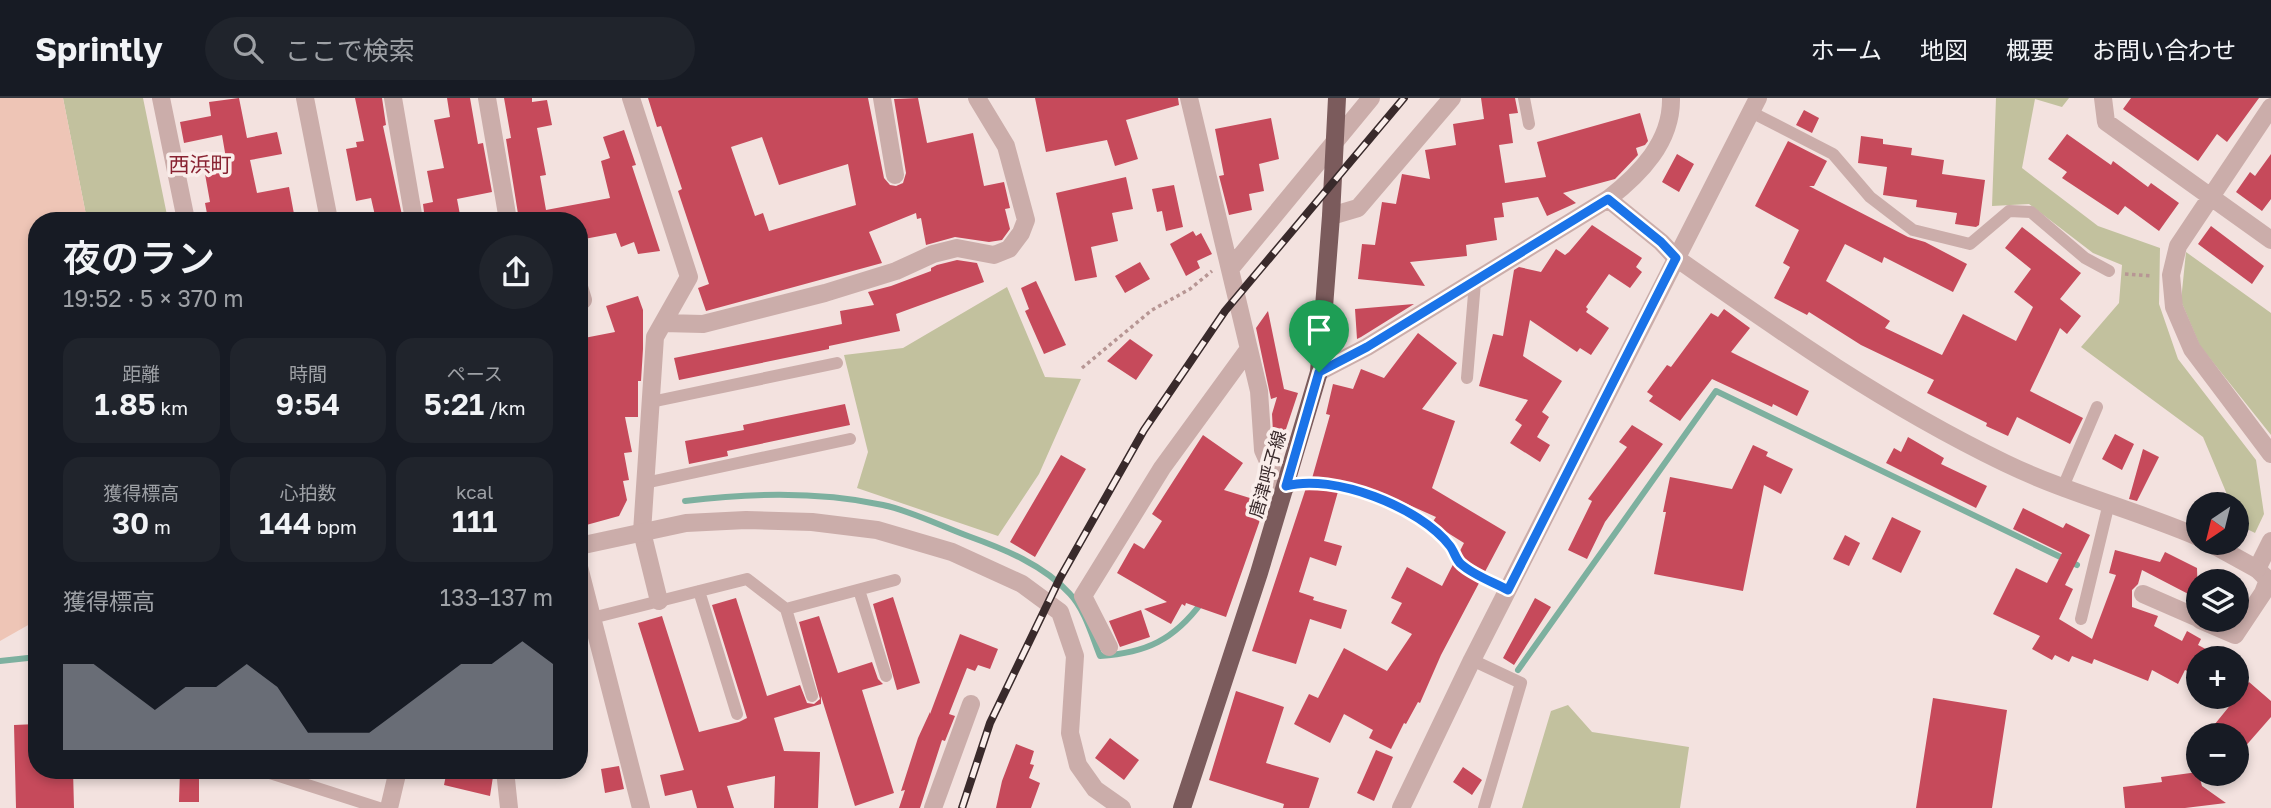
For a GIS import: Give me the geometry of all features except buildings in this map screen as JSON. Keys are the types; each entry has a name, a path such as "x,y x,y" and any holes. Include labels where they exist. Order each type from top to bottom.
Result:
{"main road":[{"name":"唐津呼子線","path":"1182,808 1286,486 1319,372 1337,98"}],"street":[{"path":"161,98 184,212"},
{"path":"305,98 327,212"},
{"path":"393,98 413,212"},
{"path":"487,98 507,212"},
{"path":"631,98 689,276 655,337 642,532 659,601"},
{"path":"882,98 895,175"},
{"path":"663,323 703,324 837,289 957,248 994,255 1009,249 1021,233 1026,220 1006,146 977,98"},
{"path":"1189,98 1259,391 1263,450 1276,479 1286,486"},
{"path":"1230,269 1371,98"},
{"path":"1331,216 1358,208 1452,98"},
{"path":"1319,372 1367,347 1475,282 1608,199 1638,176 1657,151 1671,110 1671,98"},
{"path":"2103,98 2106,122 2271,240"},
{"path":"1401,808 1472,660 1755,105"},
{"path":"2271,107 2178,246 2171,275 2174,307 2192,349 2271,454"},
{"path":"1608,199 1661,242 1676,258 1816,357 1872,392 2004,462 2186,532"},
{"path":"1109,647 1083,596 1163,468 1248,350"},
{"path":"588,544 686,523 746,520 812,522 877,530 952,552 1022,584 1059,612 1075,656 1070,733 1078,765 1095,789 1122,808"},
{"path":"2249,614 2263,593 2271,541"},
{"path":"2229,555 2265,577"},
{"path":"2143,594 2186,613"},
{"path":"588,602 641,808"},
{"path":"933,808 971,704"},
{"path":"389,808 396,779"},
{"path":"506,779 509,808"}],"lane":[{"path":"1524,98 1529,124"},
{"path":"1755,105 1833,154 1870,197 1913,230 1970,244 2009,211 2031,212 2085,258 2109,271"},
{"path":"1467,378 1475,282"},
{"path":"651,402 836,363"},
{"path":"2063,487 2097,407"},
{"path":"645,483 850,439"},
{"path":"2081,619 2109,503"},
{"path":"592,618 747,579 786,609 812,696"},
{"path":"786,609 895,580"},
{"path":"859,590 886,676"},
{"path":"699,591 737,714"},
{"path":"1472,660 1521,684 1484,808"},
{"path":"289,779 379,808"}],"path":[{"path":"1082,368 1152,310 1190,289 1222,262 1230,269"},
{"path":"2109,271 2140,277 2171,275"},
{"path":"1286,486 1303,481 1359,490 1416,517 1450,545 1460,564 1508,590"}],"green space":[{"path":"63,98 143,98 166,212 85,212"},
{"path":"1996,98 2069,98 2062,107 2035,99 2022,168 2098,226 2160,248 2159,304 2178,359 2256,460 2264,514 2255,533 2249,530 2249,492 2226,492 2203,437 2081,347 2119,303 2122,265 2093,253 2029,204 1992,206"},
{"path":"2186,252 2271,313 2271,435 2200,346 2181,301"},
{"path":"1007,287 1045,377 1081,379 1039,474 998,536 857,488 868,452 844,355 903,348"},
{"path":"1568,705 1592,732 1689,747 1680,808 1522,808 1551,711"}],"sand":[{"path":"0,98 63,98 85,212 28,212 28,625 0,641"}],"waterway":[{"path":"1518,670 1716,391 2077,565"},
{"path":"685,501 734,496 809,495 858,500 915,515 1009,552 1036,566 1060,584 1080,608 1100,656 1131,652 1158,642 1181,626 1202,602"},
{"path":"0,661 28,658"}],"railway":[{"path":"962,808 990,723 1060,578 1144,430 1225,311 1404,98"}],"district":[{"name":"西浜町","path":"200,164"}],"route":[{"path":"1608,199 1661,242 1676,258 1508,590 1460,564 1450,545 1416,517 1359,490 1303,481 1286,486 1319,372 1367,347 1608,199"}]}
